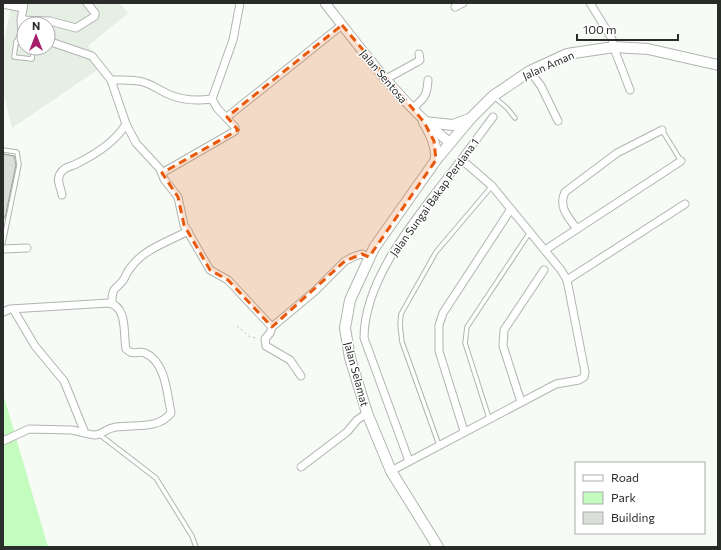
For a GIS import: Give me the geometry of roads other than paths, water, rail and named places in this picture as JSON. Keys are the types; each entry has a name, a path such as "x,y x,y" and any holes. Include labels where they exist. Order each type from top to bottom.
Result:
{"main road":[{"name":"Jalan Aman","path":"450,142 493,96 530,71 567,54 614,47 648,49 718,65"},
{"path":"424,122 453,125 471,118"},
{"path":"424,122 434,141 437,152 436,160"},
{"name":"Jalan Selamat","path":"438,547 390,471 367,413 350,358 345,328 350,300 369,257 450,142"}],"street":[{"path":"56,23 76,28 94,16 95,13 87,3"},
{"path":"162,172 232,134 235,127 227,117 216,108 212,99 233,40 240,3"},
{"name":"Jalan Sentosa","path":"325,3 412,109 424,122 450,142"},
{"path":"455,8 463,3"},
{"path":"590,3 612,39 630,90"},
{"path":"3,4 24,5 22,16"},
{"path":"227,117 342,25"},
{"path":"56,44 92,56 111,80 126,124 136,143 162,172 168,186 178,197 184,225 210,270 228,280 272,327"},
{"path":"386,79 420,60 419,54"},
{"path":"530,71 541,86 558,121"},
{"path":"111,80 140,81 156,86 168,94 184,98 200,100 212,99"},
{"path":"412,109 425,98 428,80"},
{"name":"Jalan Sungai Bakap Perdana 1","path":"409,461 364,338 364,328 375,287 383,271 413,223 462,160 493,116"},
{"path":"62,195 58,182 59,174 64,168 78,164 110,142 121,133 126,124"},
{"path":"577,229 563,208 563,196 565,192 617,154 662,130"},
{"path":"390,471 556,384 580,380 584,377 585,372 567,280 545,250 492,186 462,160"},
{"path":"545,250 681,161"},
{"path":"567,280 685,204"},
{"path":"464,431 439,351 439,325 443,313 511,209"},
{"path":"112,303 112,294 115,288 123,281 132,265 142,255 188,231"},
{"path":"3,249 27,248"},
{"path":"301,376 290,360 266,346 264,339 270,333 272,327 315,291 345,261 362,254 369,257"},
{"path":"521,402 503,346 504,330 544,270"},
{"path":"3,312 13,309 112,303 121,310 126,349 130,352 141,352 153,358 164,376 171,413 162,422 117,426 109,428 100,435 95,436 65,430 29,429 3,441"},
{"path":"13,309 35,346 64,381 85,433"},
{"path":"301,467 347,432 357,420 367,413"}],"lane":[{"path":"16,42 14,58 32,59 33,56"},
{"path":"493,96 507,108 515,118"},
{"path":"662,130 681,161"},
{"path":"3,150 17,152 19,165 3,243"},
{"path":"439,445 402,342 400,325 401,314 436,252 492,186"},
{"path":"489,418 465,343 468,327 530,232"},
{"path":"100,435 156,478 189,530 196,547"}]}
